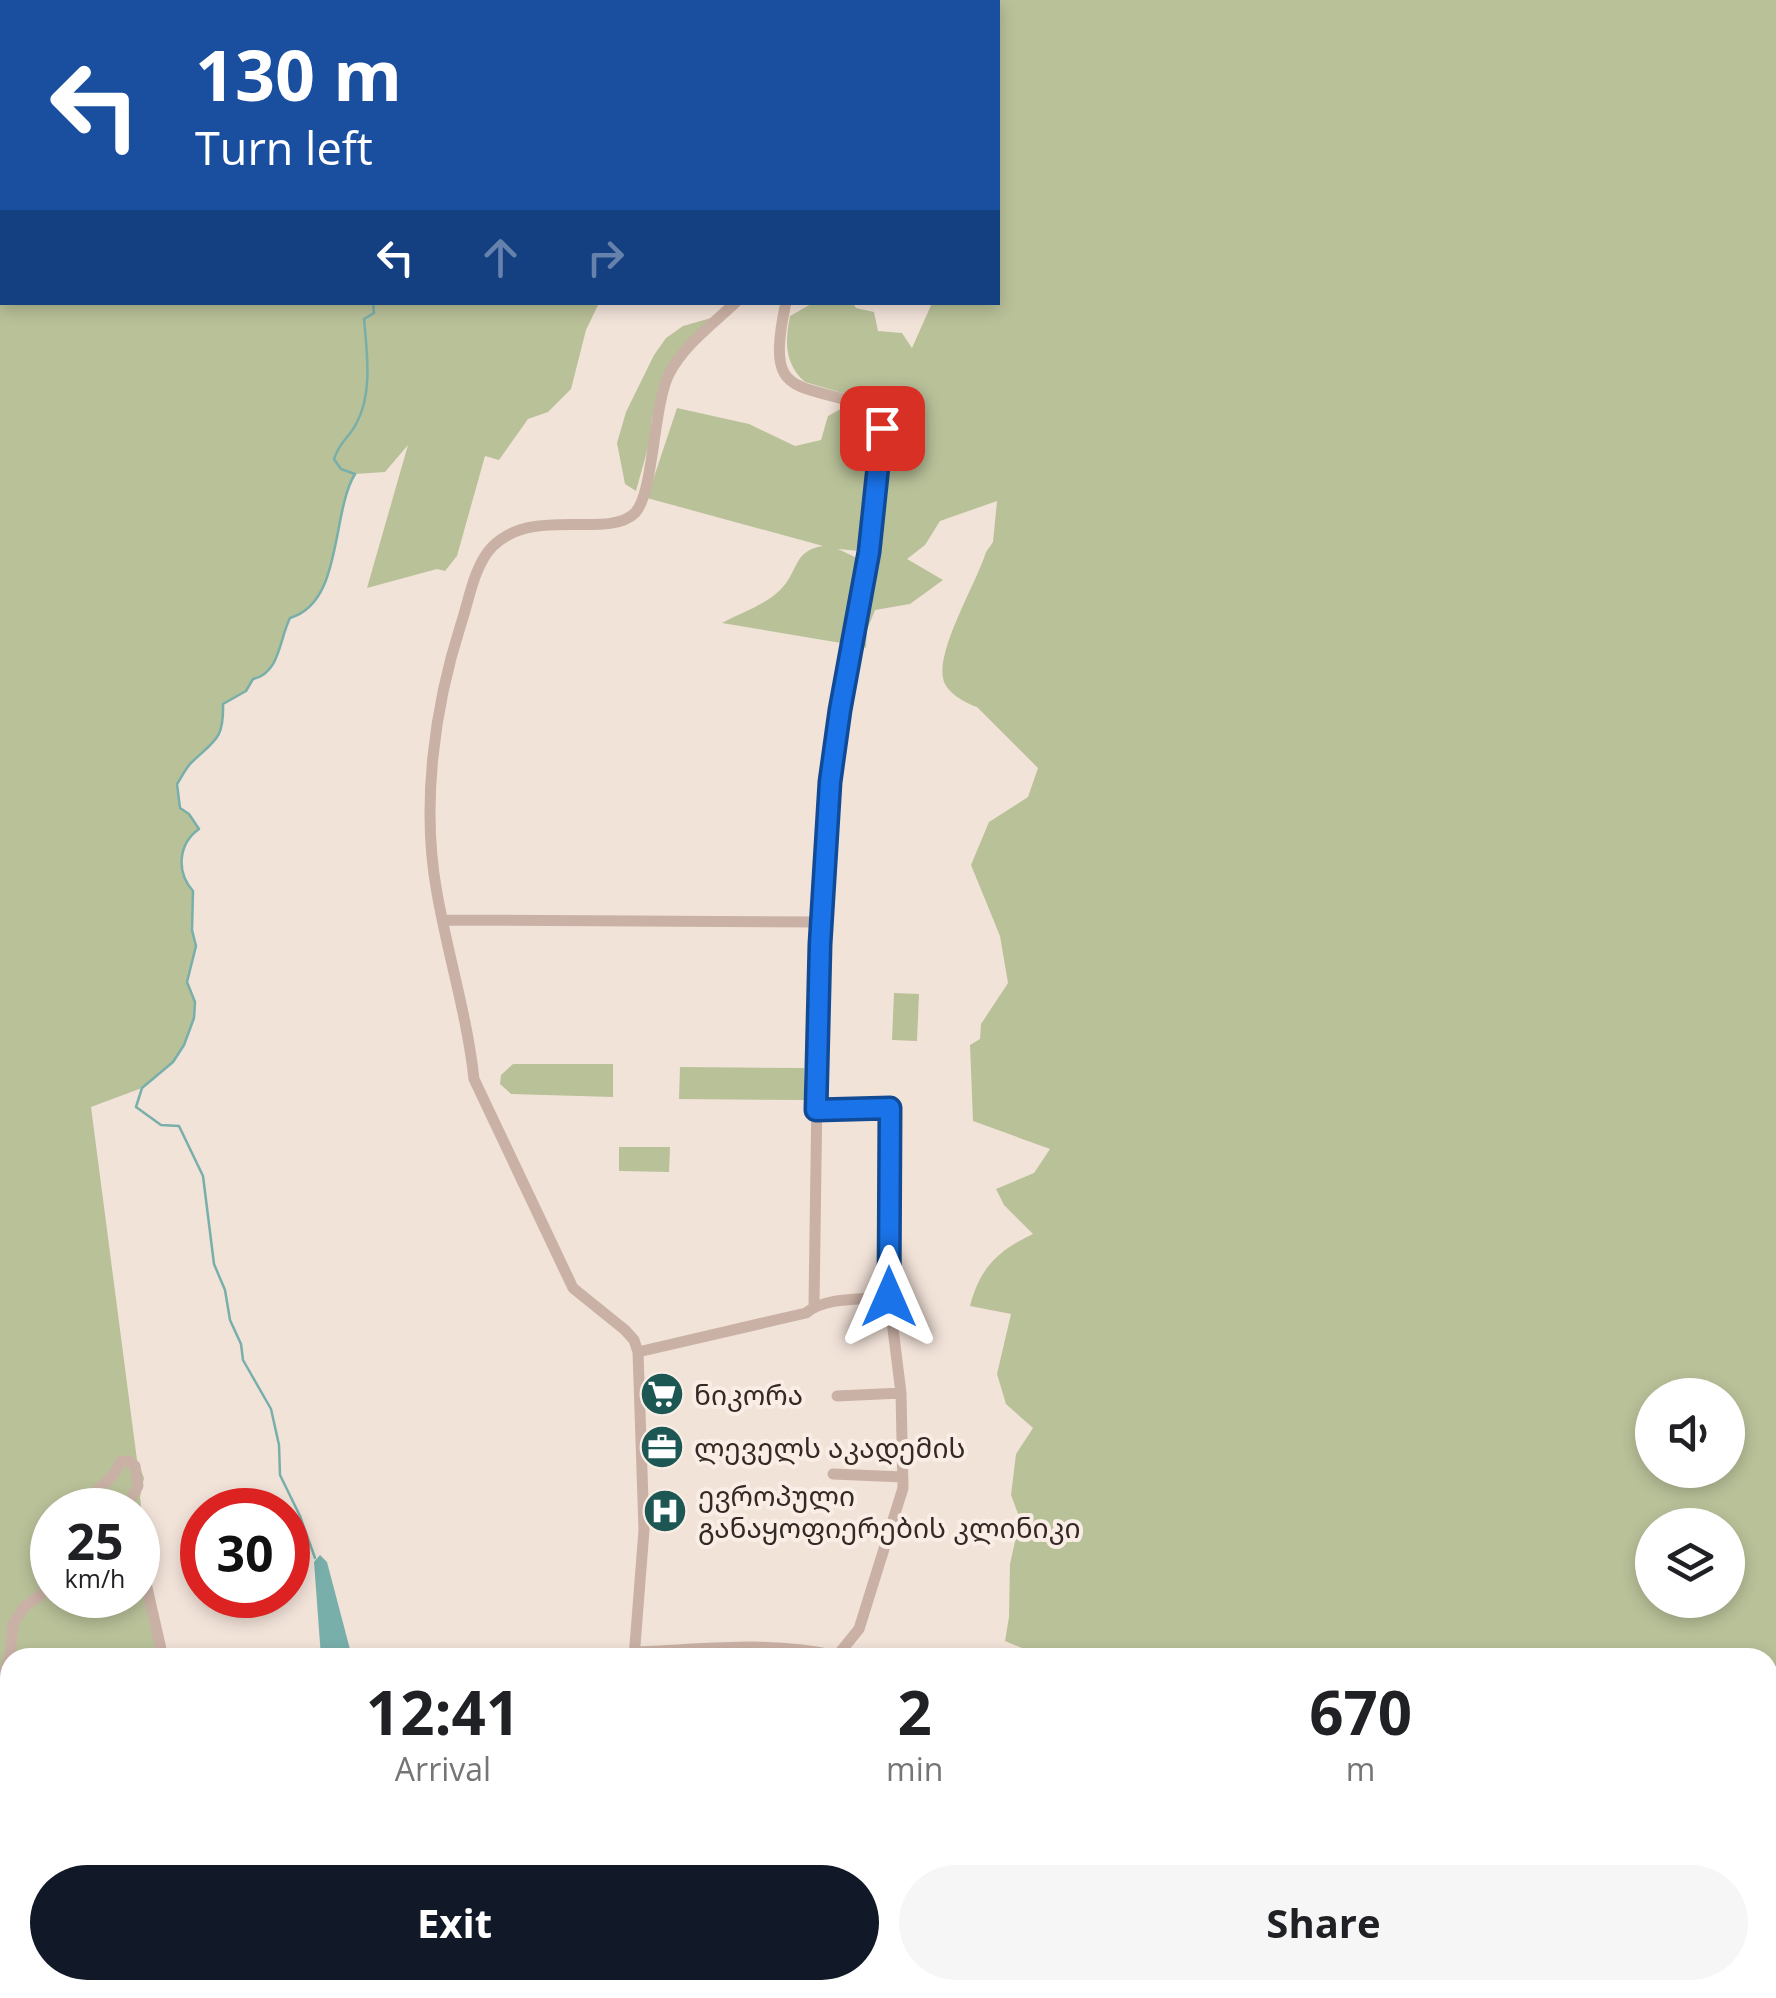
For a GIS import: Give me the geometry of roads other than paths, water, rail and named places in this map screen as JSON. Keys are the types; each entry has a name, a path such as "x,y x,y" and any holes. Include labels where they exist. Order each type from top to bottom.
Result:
{"street":[{"path":"635,1648 644,1530 638,1352 625,1330 574,1288 474,1079 470,1042 436,890 430,824 436,740 448,664 480,568 492,548 522,527 620,522 634,513 642,500 668,376 685,350 733,305"},
{"path":"785,305 777,355 782,373 792,384 870,407 878,414 882,428 869,552 830,782 821,922 814,1306"},
{"path":"443,920 821,922"},
{"path":"816,1110 890,1108 889,1297 901,1393 902,1476 898,1511 882,1548 859,1629 844,1648"},
{"path":"638,1352 806,1313 814,1306 889,1297"},
{"path":"837,1396 901,1393"},
{"path":"100,1488 121,1461 135,1466 137,1488"},
{"path":"833,1474 902,1476"},
{"path":"11,1648 13,1624 30,1603"},
{"path":"153,1618 160,1648"},
{"path":"710,1648 766,1648"}],"water":[{"path":"320,1555 327,1562 350,1648 320,1648 314,1562"}],"waterway":[{"path":"315,1558 280,1475 279,1445 271,1409 243,1360 241,1344 230,1320 225,1290 214,1264 203,1176 179,1126 161,1125 136,1107 142,1088 173,1062 194,1018 195,1002 187,982 196,946 192,930 193,891 184,875 182,859 187,842 199,829 180,808 177,784 190,764 216,738 222,725 223,704 246,691 253,679 269,670 290,618 307,609 328,576 347,491 355,474 341,469 334,459 356,424 365,400 368,373 364,319 374,313 373,305"}],"place":[{"name":"ნიკორა","path":"662,1394"},
{"name":"ლეველს აკადემის","path":"662,1447"},
{"name":"ევროპული განაყოფიერების კლინიკი","path":"665,1511"}]}
